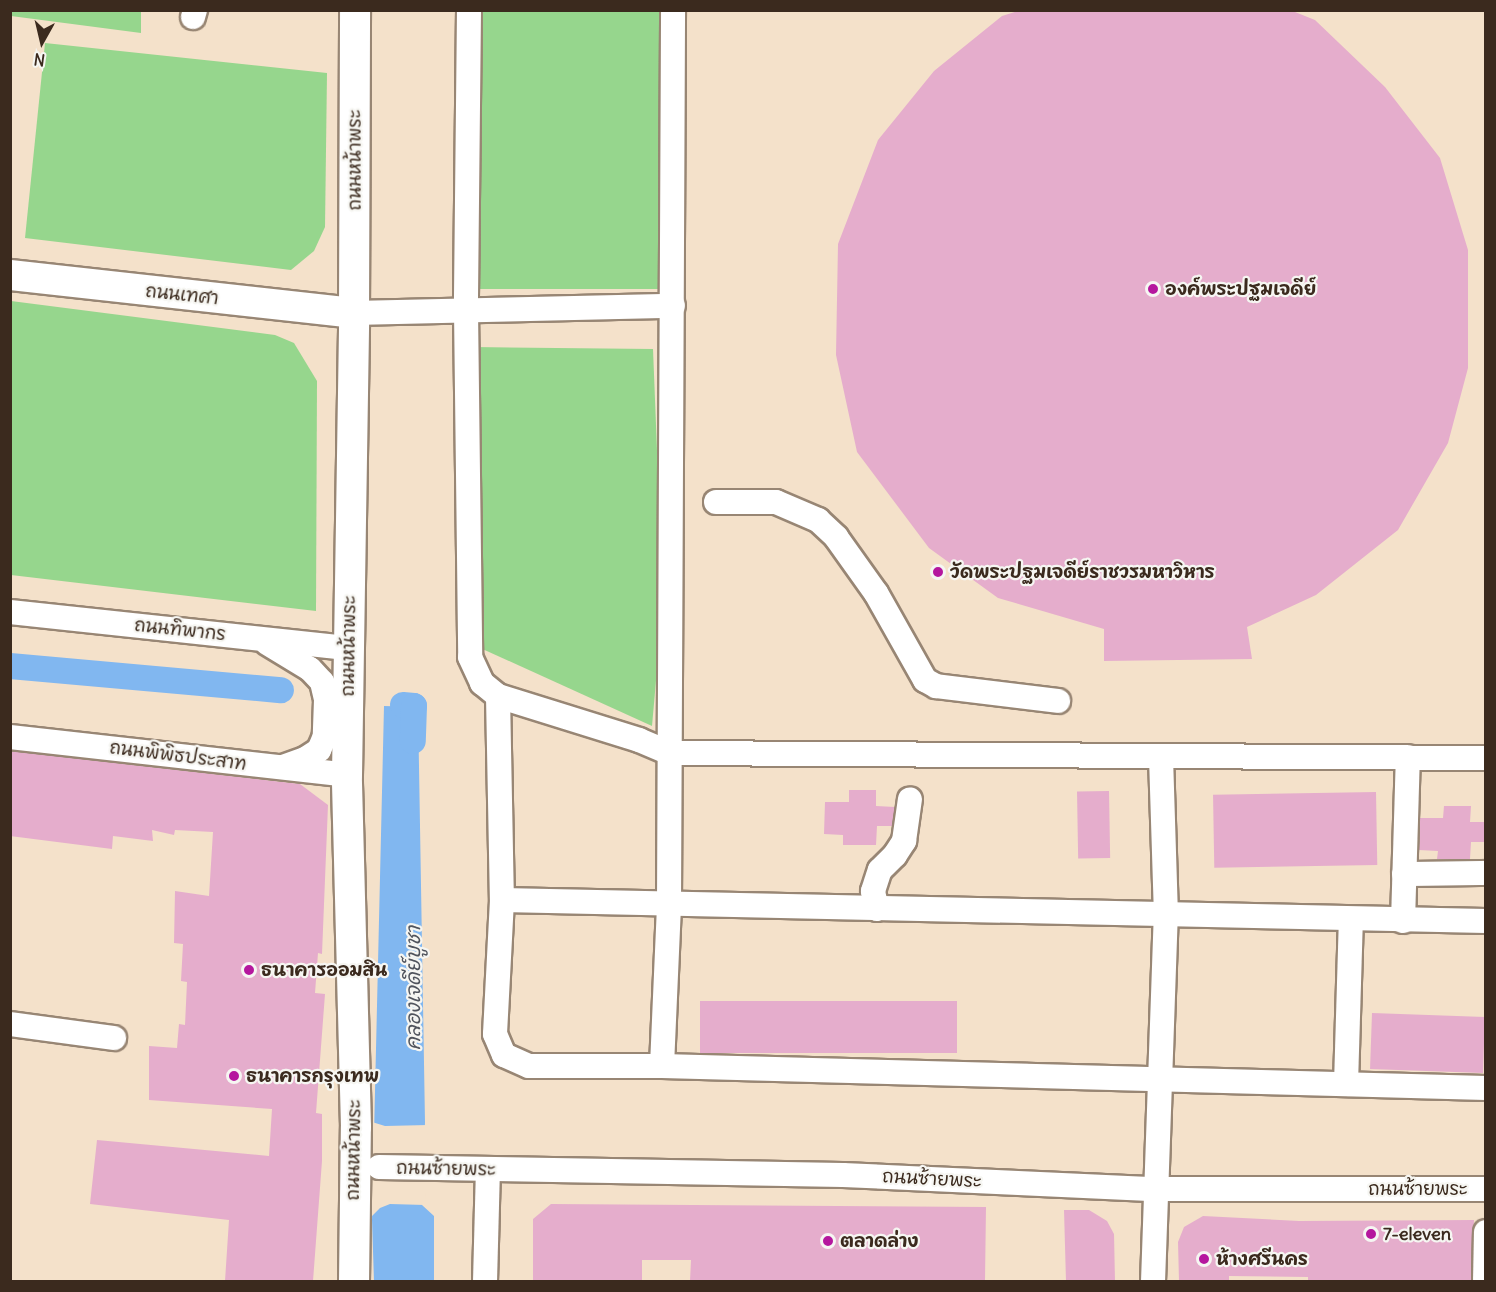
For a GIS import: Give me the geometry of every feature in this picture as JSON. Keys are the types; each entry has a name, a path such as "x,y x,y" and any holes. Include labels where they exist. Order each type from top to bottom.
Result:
{"main road":[{"name":"ถนนหน้าพระ","path":"354,1281 353,1210 356,1127 347,746 354,312 355,10"},
{"name":"ถนนเทศา","path":"10,275 354,312"}],"street":[{"path":"469,10 466,310 470,657 482,682 498,696 639,740 670,753 1161,758 1485,758"},
{"path":"662,1066 669,903 673,10"},
{"path":"354,312 673,306"},
{"path":"716,502 776,502 818,520 852,556 876,593 925,680 936,686 1058,701"},
{"name":"ถนนทิพากร","path":"10,612 260,639 348,661"},
{"path":"260,639 310,669 322,682 326,700 325,736 319,750 304,759 279,768"},
{"path":"498,696 502,900 495,1034 504,1055 529,1066 662,1066 1485,1088"},
{"name":"ถนนพิพิธประสาท","path":"10,737 347,775"},
{"path":"1403,921 1408,757"},
{"path":"1153,1281 1166,916 1161,758"},
{"path":"877,909 873,891 880,870 895,855 904,841 910,799"},
{"path":"1404,874 1485,873"},
{"path":"502,900 1351,920 1485,921"},
{"path":"1346,1084 1351,920"},
{"path":"10,1024 114,1038"},
{"name":"ถนนซ้ายพระ","path":"356,1127 379,1167"},
{"name":"ถนนซ้ายพระ","path":"379,1167 843,1174 1155,1189 1485,1189"},
{"name":"ถนนซ้ายพระ","path":"353,1210 379,1167"},
{"path":"478,1170 485,1281"},
{"path":"1485,1232 1485,1281"}],"green space":[{"path":"11,10 141,11 141,33 11,16"},
{"path":"479,11 662,11 662,289 479,289"},
{"path":"45,43 327,73 325,227 314,251 291,270 25,238"},
{"path":"11,301 275,335 294,343 317,381 316,611 11,575"},
{"path":"473,347 653,349 663,602 652,726 478,647"}],"water":[{"path":"384,706 418,707 425,1122 422,1205 434,1216 434,1281 374,1282 372,1220"}],"pier":[{"path":"372,1122 385,1126 428,1125 425,1205 390,1204 380,1208 369,1219"}],"building":[{"path":"1021,10 1290,10 1315,20 1385,87 1440,158 1468,250 1468,368 1448,443 1398,530 1316,595 1247,627 1252,659 1104,661 1104,629 998,598 929,548 857,452 836,355 838,244 878,140 934,71 1002,16"},
{"path":"10,751 300,784 328,805 322,954 318,953 315,993 325,994 316,1113 322,1114 322,1161 313,1281 225,1281 229,1220 90,1204 97,1140 269,1156 272,1109 149,1100 149,1046 177,1048 179,1024 185,1025 187,982 181,981 183,944 174,943 175,891 209,896 213,832 175,830 174,835 152,830 153,841 113,836 112,849 10,836"},
{"path":"849,790 876,790 876,806 895,807 892,826 877,826 876,845 843,845 843,835 824,834 825,802 849,802"},
{"path":"1109,791 1110,858 1078,859 1077,792"},
{"path":"1376,792 1377,865 1214,868 1213,795"},
{"path":"1444,806 1471,806 1470,822 1485,822 1485,842 1471,842 1470,859 1437,859 1438,851 1419,850 1420,818 1443,818"},
{"path":"700,1001 957,1001 957,1053 700,1053"},
{"path":"1372,1013 1485,1017 1483,1073 1370,1069"},
{"path":"551,1204 986,1207 985,1281 690,1281 691,1260 642,1260 642,1281 533,1281 533,1219"},
{"path":"1064,1210 1089,1210 1107,1221 1114,1234 1115,1281 1066,1281"},
{"path":"1203,1216 1299,1221 1474,1220 1471,1281 1308,1281 1308,1277 1229,1276 1229,1281 1179,1281 1178,1242 1184,1227"}],"waterway":[{"name":"คลองเจดีย์บูชา","path":"10,666 281,690"},
{"name":"คลองเจดีย์บูชา","path":"403,705 414,706 413,741"}],"place":[{"name":"องค์พระปฐมเจดีย์","path":"1153,289"},
{"name":"วัดพระปฐมเจดีย์ราชวรมหาวิหาร","path":"938,572"},
{"name":"ธนาคารออมสิน","path":"249,970"},
{"name":"ธนาคารกรุงเทพ","path":"234,1076"},
{"name":"7-eleven","path":"1371,1234"},
{"name":"ตลาดล่าง","path":"828,1241"},
{"name":"ห้างศรีนคร","path":"1204,1259"}]}
